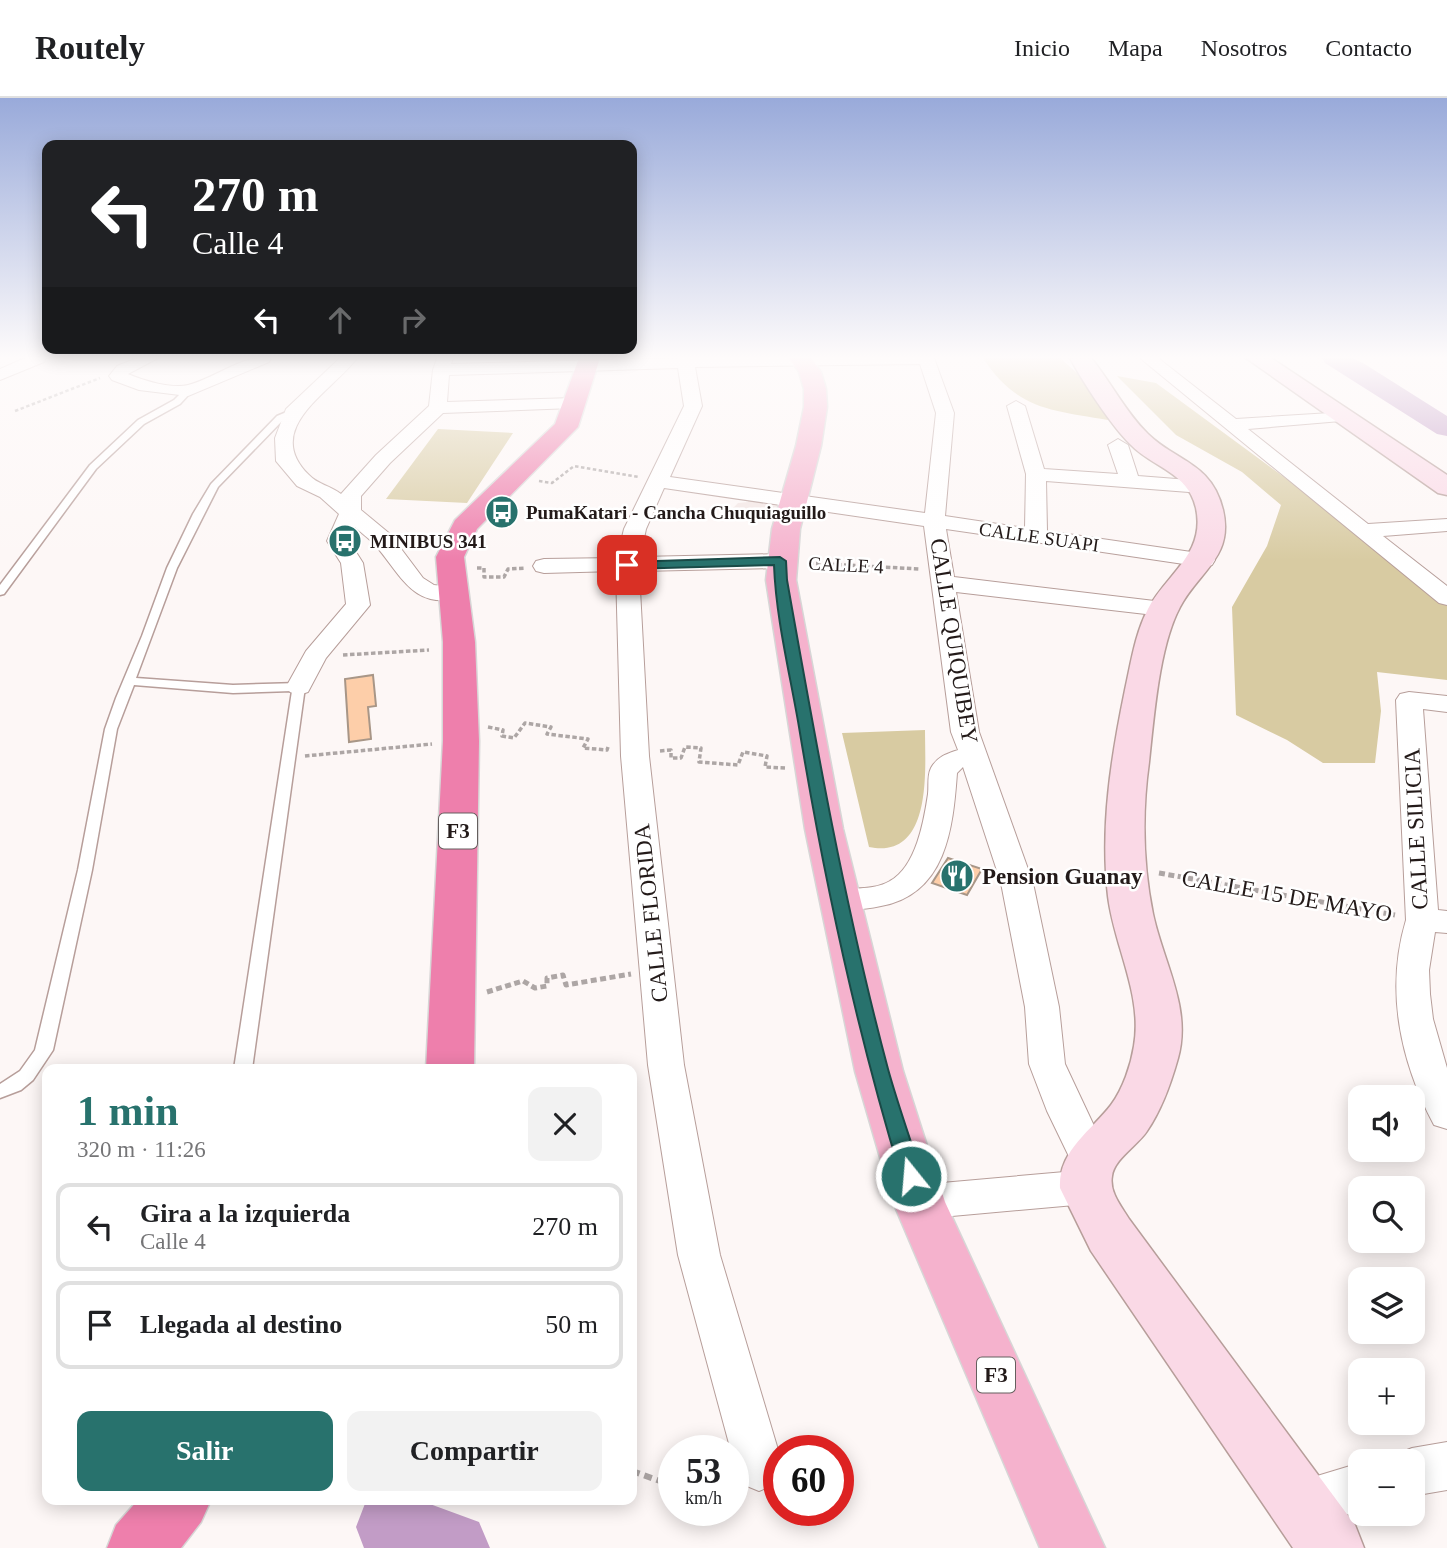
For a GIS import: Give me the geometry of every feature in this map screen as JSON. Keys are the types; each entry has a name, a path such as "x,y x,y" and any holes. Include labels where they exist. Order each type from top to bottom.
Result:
{"highway":[{"name":"F3","path":"450,1064 461,741 459,642 450,556 465,526 566,426"},
{"path":"139,1548 175,1505"}],"main road":[{"name":"F3","path":"813,426 792,500 780,561 781,580 838,899 879,1071 919,1202 1073,1548"},
{"path":"1129,426 1150,449 1193,474 1202,487 1210,511 1212,530 1210,548 1204,560 1177,587 1163,609 1151,652 1133,746 1128,800 1127,867 1132,915 1145,957 1158,1016 1157,1047 1146,1084 1129,1117 1088,1174 1110,1235 1332,1548"},
{"path":"1355,426 1447,487"}],"street":[{"path":"288,426 284,438 286,461 304,482 327,493 382,539 415,583 429,590 452,581"},
{"path":"299,687 315,656 358,605 352,563 338,541 350,512 351,495 383,459 419,426"},
{"name":"CALLE FLORIDA","path":"684,426 635,529 627,565 635,756 666,1065 699,1255 759,1467"},
{"name":"CALLE QUIQUIBEY","path":"944,426 943,462 934,522 965,732 1017,883 1042,1007 1047,1064 1088,1174"},
{"path":"1022,426 1036,474 1036,537"},
{"path":"1232,426 1447,598"},
{"path":"1118,445 1130,481"},
{"path":"1036,474 1202,487"},
{"name":"CALLE SUAPI","path":"657,481 1204,560"},
{"path":"1361,531 1447,525"},
{"name":"CALLE 4","path":"544,566 780,561"},
{"path":"940,577 1163,609"},
{"name":"CALLE SILICIA","path":"1447,704 1409,700 1434,921 1413,945 1413,1009 1422,1056 1447,1114"},
{"path":"838,899 862,900 891,896 919,876 944,792 944,771 949,763 972,755"},
{"path":"919,1202 1088,1174"},
{"path":"1425,1470 1447,1466"},
{"path":"1301,1503 1348,1490"}],"lane":[{"path":"0,592 93,467 137,426"},
{"path":"0,1091 21,1082 34,1068 44,1050 85,870 111,729 172,568 214,486 273,426"},
{"path":"130,681 233,689 299,687 244,1064"}],"path":[{"path":"512,478 552,483 574,466 657,481"},
{"name":"CALLE 4","path":"780,561 940,577"},
{"path":"452,581 484,568 484,577 504,577 508,569 544,566"},
{"path":"315,656 429,650"},
{"path":"290,758 461,741"},
{"name":"CALLE 15 DE MAYO","path":"1127,867 1434,921"},
{"path":"451,994 500,992 509,984 523,981 535,988 547,986 547,978 563,975 566,985 657,970"},
{"path":"637,1473 658,1480"}],"shaded area":[{"path":"1167,426 1214,426 1447,597 1447,680 1377,672 1381,711 1375,763 1323,763 1287,740 1236,715 1232,607 1267,546 1281,505 1242,472 1176,435"},
{"path":"438,429 513,433 467,503 386,499"},
{"path":"749,497 781,502 772,518 741,516 733,508 738,503 748,502"},
{"path":"925,730 924,788 915,826 905,840 890,847 869,847 842,733"}],"building":[{"path":"373,675 376,706 368,707 371,739 349,742 345,679"},
{"name":"Pension Guanay","path":"948,858 982,869 967,895 932,883"}],"waterway":[{"path":"1443,426 1447,428"},
{"path":"392,1527 453,1548"}],"place":[{"name":"PumaKatari - Cancha Chuquiaguillo","path":"502,512"},
{"name":"MINIBUS 341","path":"345,541"},
{"name":"Pension Guanay","path":"957,876"}],"route":[{"path":"627,565 780,561 781,580 838,899 879,1071 911,1176"}]}
